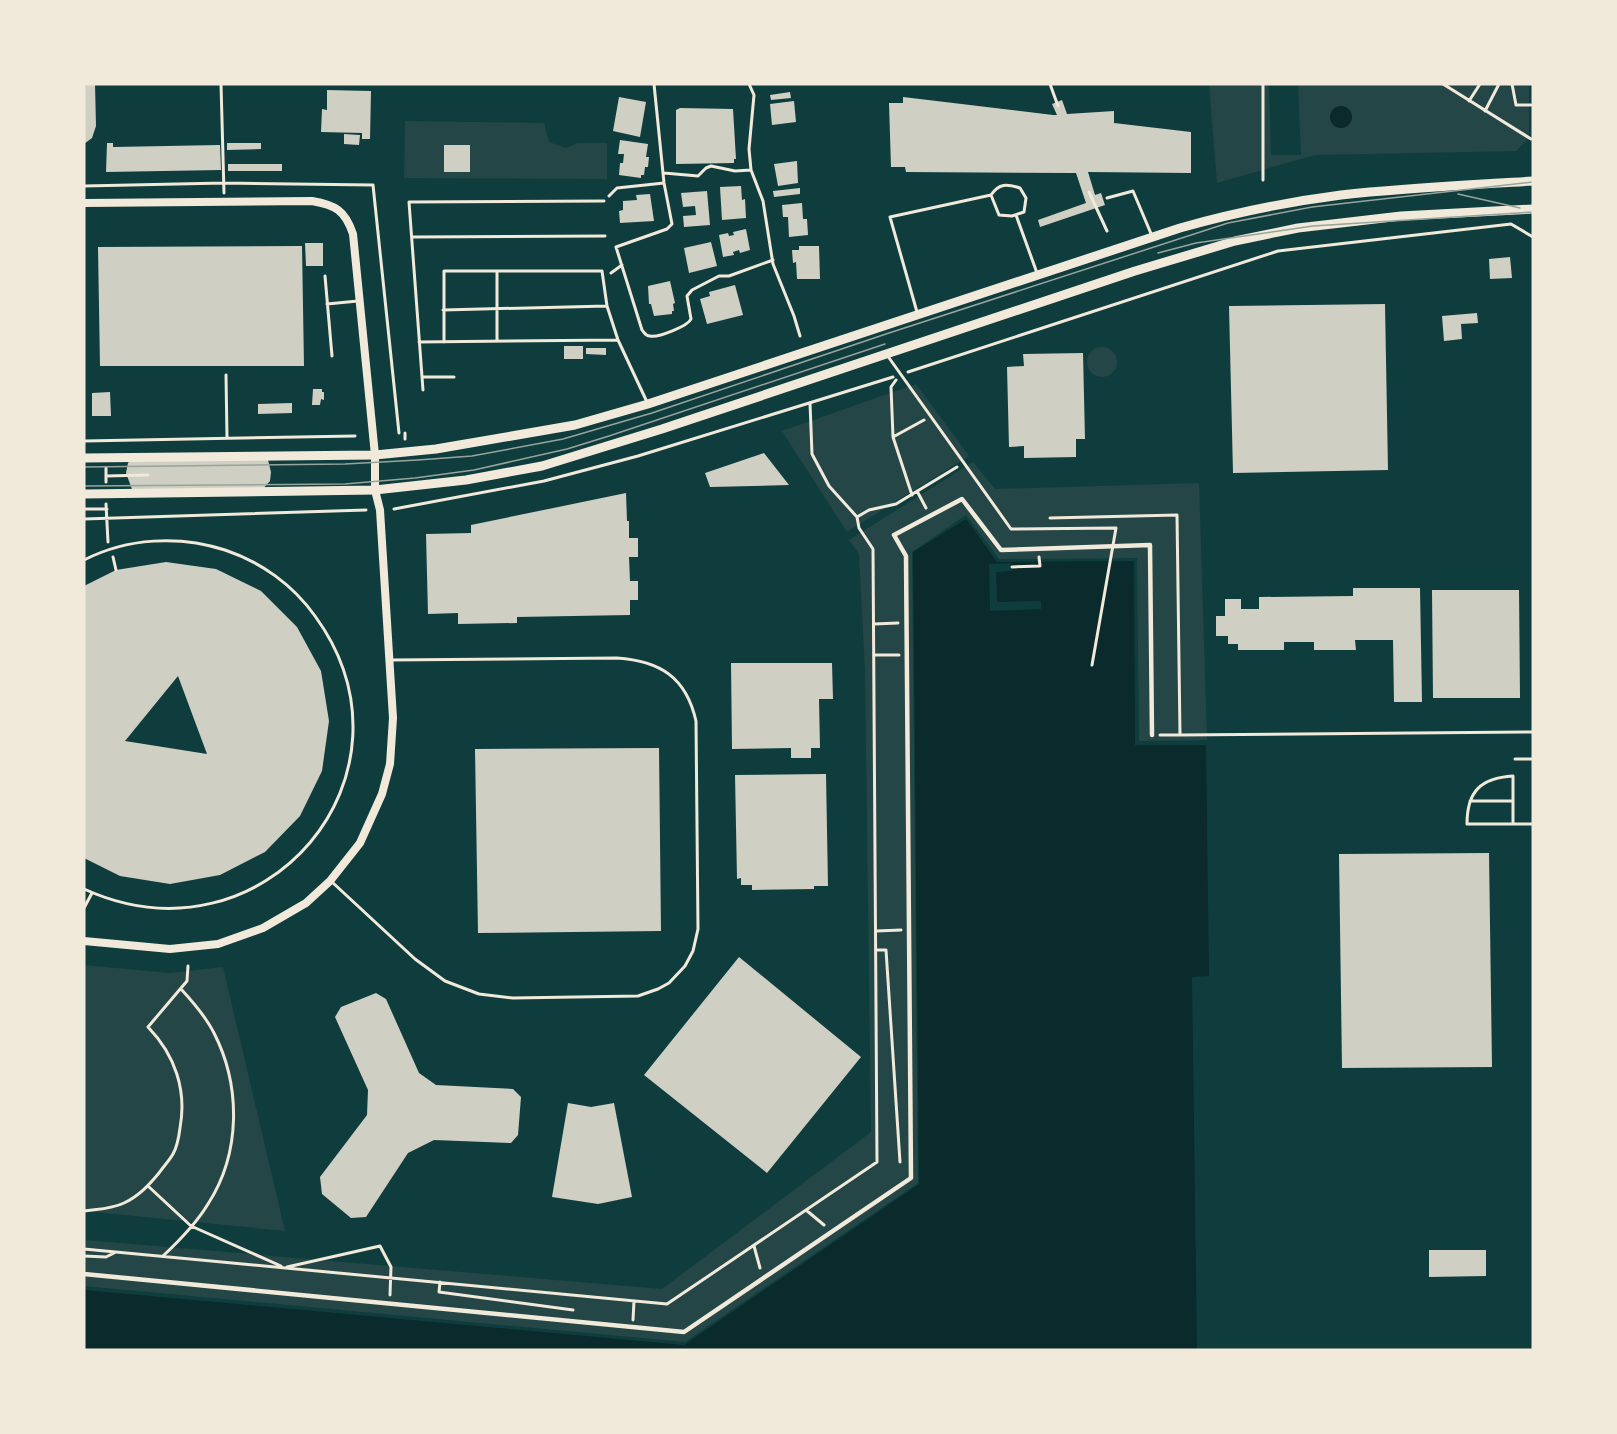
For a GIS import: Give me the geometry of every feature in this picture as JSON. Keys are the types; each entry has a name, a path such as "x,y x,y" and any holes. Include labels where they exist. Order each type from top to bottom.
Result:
{"main road":[{"path":"84,458 375,455 496,440 575,425 648,404 1180,228 1228,215 1280,204 1342,195 1533,181"},
{"path":"84,494 375,490 466,480 542,466 662,429 1157,264 1235,241 1298,228 1401,216 1533,209"}],"street":[{"path":"84,203 312,201 328,204 340,211 349,222 353,234 375,455 375,490 380,510 393,718 390,764 382,794 360,843 330,881 306,903 263,928 218,944 170,949 84,941"},
{"path":"84,1274 684,1332 911,1178 906,556 894,535 962,498 1001,550 1150,545 1152,735"}],"lane":[{"path":"917,314 890,217 991,195 995,189 1006,184 1020,188 1026,198 1024,212 1016,215 999,215 991,195"},
{"path":"1107,198 1133,191 1152,236"},
{"path":"423,390 410,202 604,201"},
{"path":"1016,215 1037,275"},
{"path":"412,237 606,236"},
{"path":"444,342 444,271 602,271 607,306 618,340 648,404"},
{"path":"497,271 497,341"},
{"path":"325,276 332,356"},
{"path":"327,304 360,301"},
{"path":"443,310 607,306"},
{"path":"419,342 618,340"},
{"path":"886,354 1011,529 1116,528 1092,665"},
{"path":"422,376 454,377"},
{"path":"84,560 102,552 129,545 156,541 180,541 231,552 265,569 297,594 327,633 343,669 350,695 352,720 351,748 346,771 333,808 308,845 292,862 271,878 249,891 223,901 180,909 138,907 110,900 84,889"},
{"path":"330,881 415,959 445,981 479,994 513,998 638,996 669,983 685,966 693,951 698,929 696,721 688,695 672,676 651,663 628,658 390,660"},
{"path":"1513,823 1513,776 1491,778 1475,791 1470,801 1467,824 1533,824"},
{"path":"1470,801 1513,801"},
{"path":"84,908 92,893"}],"path":[{"path":"221,84 224,202"},
{"path":"654,84 664,183 672,224 667,229 616,247 640,326 645,334 652,337 689,323 691,319 687,297 692,290 719,276 729,276 773,260"},
{"path":"749,84 754,94 748,148 752,170 763,201 773,260 800,336"},
{"path":"1050,84 1058,106"},
{"path":"1263,84 1263,180"},
{"path":"1443,84 1531,139"},
{"path":"1469,101 1480,84"},
{"path":"1485,111 1499,84"},
{"path":"1512,84 1516,105 1531,105"},
{"path":"664,173 698,176 711,166 735,171 752,170"},
{"path":"84,186 224,183 373,185 399,433"},
{"path":"604,201 616,188 664,183"},
{"path":"1089,192 1107,231"},
{"path":"394,509 411,508 543,482 638,456 901,374 1278,251 1511,224 1533,237"},
{"path":"901,374 891,387 892,437 912,495"},
{"path":"226,375 227,438"},
{"path":"84,1249 667,1304 877,1162 873,549 859,528 857,517 829,486 812,454 810,403"},
{"path":"892,437 931,416"},
{"path":"405,432 405,439"},
{"path":"84,441 355,436"},
{"path":"857,517 869,510 896,504 964,463"},
{"path":"106,466 106,487"},
{"path":"106,476 147,475"},
{"path":"917,491 930,516"},
{"path":"410,497 411,508"},
{"path":"84,509 106,509 106,498"},
{"path":"84,519 366,510"},
{"path":"1050,518 1177,515 1180,735"},
{"path":"1012,567 1040,566"},
{"path":"873,624 900,623"},
{"path":"874,656 901,655"},
{"path":"1152,735 1533,732"},
{"path":"1515,759 1533,759"},
{"path":"876,931 903,930"},
{"path":"876,950 885,950 900,1165 911,1165"},
{"path":"84,1211 123,1203 141,1193 173,1154 183,1112 182,1088 175,1068 158,1038 148,1028 187,981 188,966"},
{"path":"163,1256 208,1205 227,1162 233,1136 234,1104 227,1067 214,1032 181,989"},
{"path":"148,1186 191,1226 284,1268 380,1246 391,1268 389,1300"},
{"path":"806,1210 828,1228"},
{"path":"754,1245 762,1273"},
{"path":"84,1256 106,1257 116,1252"},
{"path":"440,1282 439,1292 574,1310"},
{"path":"633,1324 634,1300"}],"shaded area":[{"path":"1209,84 1269,84 1271,155 1301,155 1298,84 1529,84 1529,138 1516,151 1315,155 1217,183"},
{"path":"1341,106 1349,109 1352,117 1349,125 1341,128 1333,125 1330,117 1333,109"},
{"path":"405,121 544,123 549,142 566,148 577,143 607,143 607,179 404,178"},
{"path":"1102,347 1113,351 1117,362 1113,373 1102,377 1091,373 1087,362 1091,351"},
{"path":"916,384 969,456 847,532 782,431"},
{"path":"973,462 995,489 1199,483 1207,740 1139,741 1137,558 999,559 966,515 912,552 918,1183 685,1342 84,1286 84,1240 662,1289 871,1132 865,670 859,554 849,540"},
{"path":"966,519 997,562 1134,561 1135,745 1206,745 1209,976 1192,977 1197,1350 84,1350 84,1290 684,1345 919,1184 913,552"},
{"path":"84,965 170,973 223,967 285,1231 84,1211"}],"pier":[{"path":"1011,563 1012,571 996,572 997,602 1041,601 1041,609 990,611 989,564"}],"building":[{"path":"84,84 95,84 96,126 92,138 84,144"},
{"path":"327,90 371,91 370,139 362,139 362,133 321,132 322,109 327,110"},
{"path":"790,92 791,98 771,100 770,95"},
{"path":"619,97 646,102 640,137 613,131"},
{"path":"903,97 1053,115 1057,115 1052,104 1062,100 1067,114 1114,111 1114,123 1191,132 1191,173 1088,172 1095,195 1101,193 1105,205 1040,227 1038,220 1086,203 1076,173 906,172 905,167 891,167 889,103 903,103"},
{"path":"794,101 796,122 772,125 770,104"},
{"path":"680,108 733,109 736,159 734,163 676,164 676,110"},
{"path":"344,134 360,135 359,145 344,144"},
{"path":"620,140 648,144 646,157 649,157 648,167 645,167 641,178 619,175 620,163 623,163 624,154 618,154"},
{"path":"107,143 113,143 113,147 220,145 221,170 106,172"},
{"path":"227,143 261,143 261,149 227,150"},
{"path":"444,145 470,145 470,172 444,172"},
{"path":"797,161 798,183 778,186 774,164"},
{"path":"228,164 282,164 282,171 228,171"},
{"path":"741,186 742,200 745,199 746,218 722,220 720,187"},
{"path":"800,188 800,194 774,197 773,191"},
{"path":"707,191 710,225 684,227 683,216 696,215 695,206 683,207 681,193"},
{"path":"650,194 654,221 620,223 619,211 623,210 623,201 637,200 636,195"},
{"path":"802,203 803,219 807,219 808,235 789,237 788,217 783,217 782,205"},
{"path":"746,229 750,250 740,253 739,250 733,252 734,255 723,257 719,235 728,233 729,236 734,235 733,232"},
{"path":"711,242 717,266 689,273 684,248"},
{"path":"305,243 323,243 323,266 306,266"},
{"path":"302,246 304,366 100,366 98,247"},
{"path":"799,246 819,246 820,279 797,279 796,262 793,263 792,250 799,250"},
{"path":"1510,257 1512,278 1490,279 1489,259"},
{"path":"670,281 675,303 673,304 674,311 672,314 654,316 651,304 649,304 648,286"},
{"path":"735,285 743,315 707,324 700,299 710,296 709,292"},
{"path":"1385,304 1388,470 1233,473 1229,306"},
{"path":"1477,313 1478,323 1461,324 1462,339 1444,341 1442,316"},
{"path":"564,346 583,346 583,359 564,359"},
{"path":"586,348 606,348 606,355 586,354"},
{"path":"1083,353 1085,439 1076,439 1076,457 1024,458 1024,446 1009,447 1007,367 1024,366 1023,354"},
{"path":"313,389 322,389 324,392 324,400 321,399 320,405 312,405"},
{"path":"110,392 111,416 92,416 92,393"},
{"path":"292,403 292,413 258,414 258,404"},
{"path":"764,453 789,485 710,487 705,473"},
{"path":"134,456 268,460 271,472 270,481 260,492 133,492 126,473 128,463"},
{"path":"626,493 629,538 638,538 638,557 629,557 630,581 638,581 638,600 630,600 630,615 517,617 517,623 458,624 458,613 428,614 426,534 471,533 471,525"},
{"path":"166,562 216,569 261,591 297,627 321,671 329,721 322,771 300,816 265,852 220,875 170,884 120,876 84,858 84,586 116,570","holes":["178,676 207,754 125,741"]},
{"path":"1353,588 1420,588 1422,702 1394,702 1393,640 1355,640 1356,650 1314,650 1314,642 1284,642 1284,650 1238,650 1238,644 1228,644 1228,636 1216,636 1216,616 1225,616 1225,599 1241,599 1241,609 1259,609 1259,597 1353,596"},
{"path":"1432,590 1519,590 1520,698 1433,698"},
{"path":"731,663 832,663 833,699 819,699 820,748 811,748 811,758 791,758 791,748 732,749"},
{"path":"659,748 661,931 478,933 475,749"},
{"path":"826,774 828,886 814,886 814,889 752,890 752,885 741,885 741,878 737,879 735,775"},
{"path":"1489,853 1492,1067 1342,1068 1339,854"},
{"path":"739,957 861,1057 767,1173 644,1075"},
{"path":"376,993 386,999 419,1073 436,1085 513,1089 521,1097 518,1135 511,1143 434,1140 408,1153 366,1217 351,1218 322,1194 320,1177 367,1115 368,1090 335,1017 341,1007"},
{"path":"568,1103 591,1107 614,1103 632,1197 598,1204 552,1197"},
{"path":"1429,1250 1486,1250 1486,1276 1429,1277"}],"tram line":[{"path":"84,467 345,464 418,460 472,456 563,439 652,413 1228,223 1312,207 1533,182"},
{"path":"1458,194 1520,208"},
{"path":"1158,253 1196,243 1313,226 1533,212"},
{"path":"84,486 345,484 474,470 567,449 885,344"}]}
